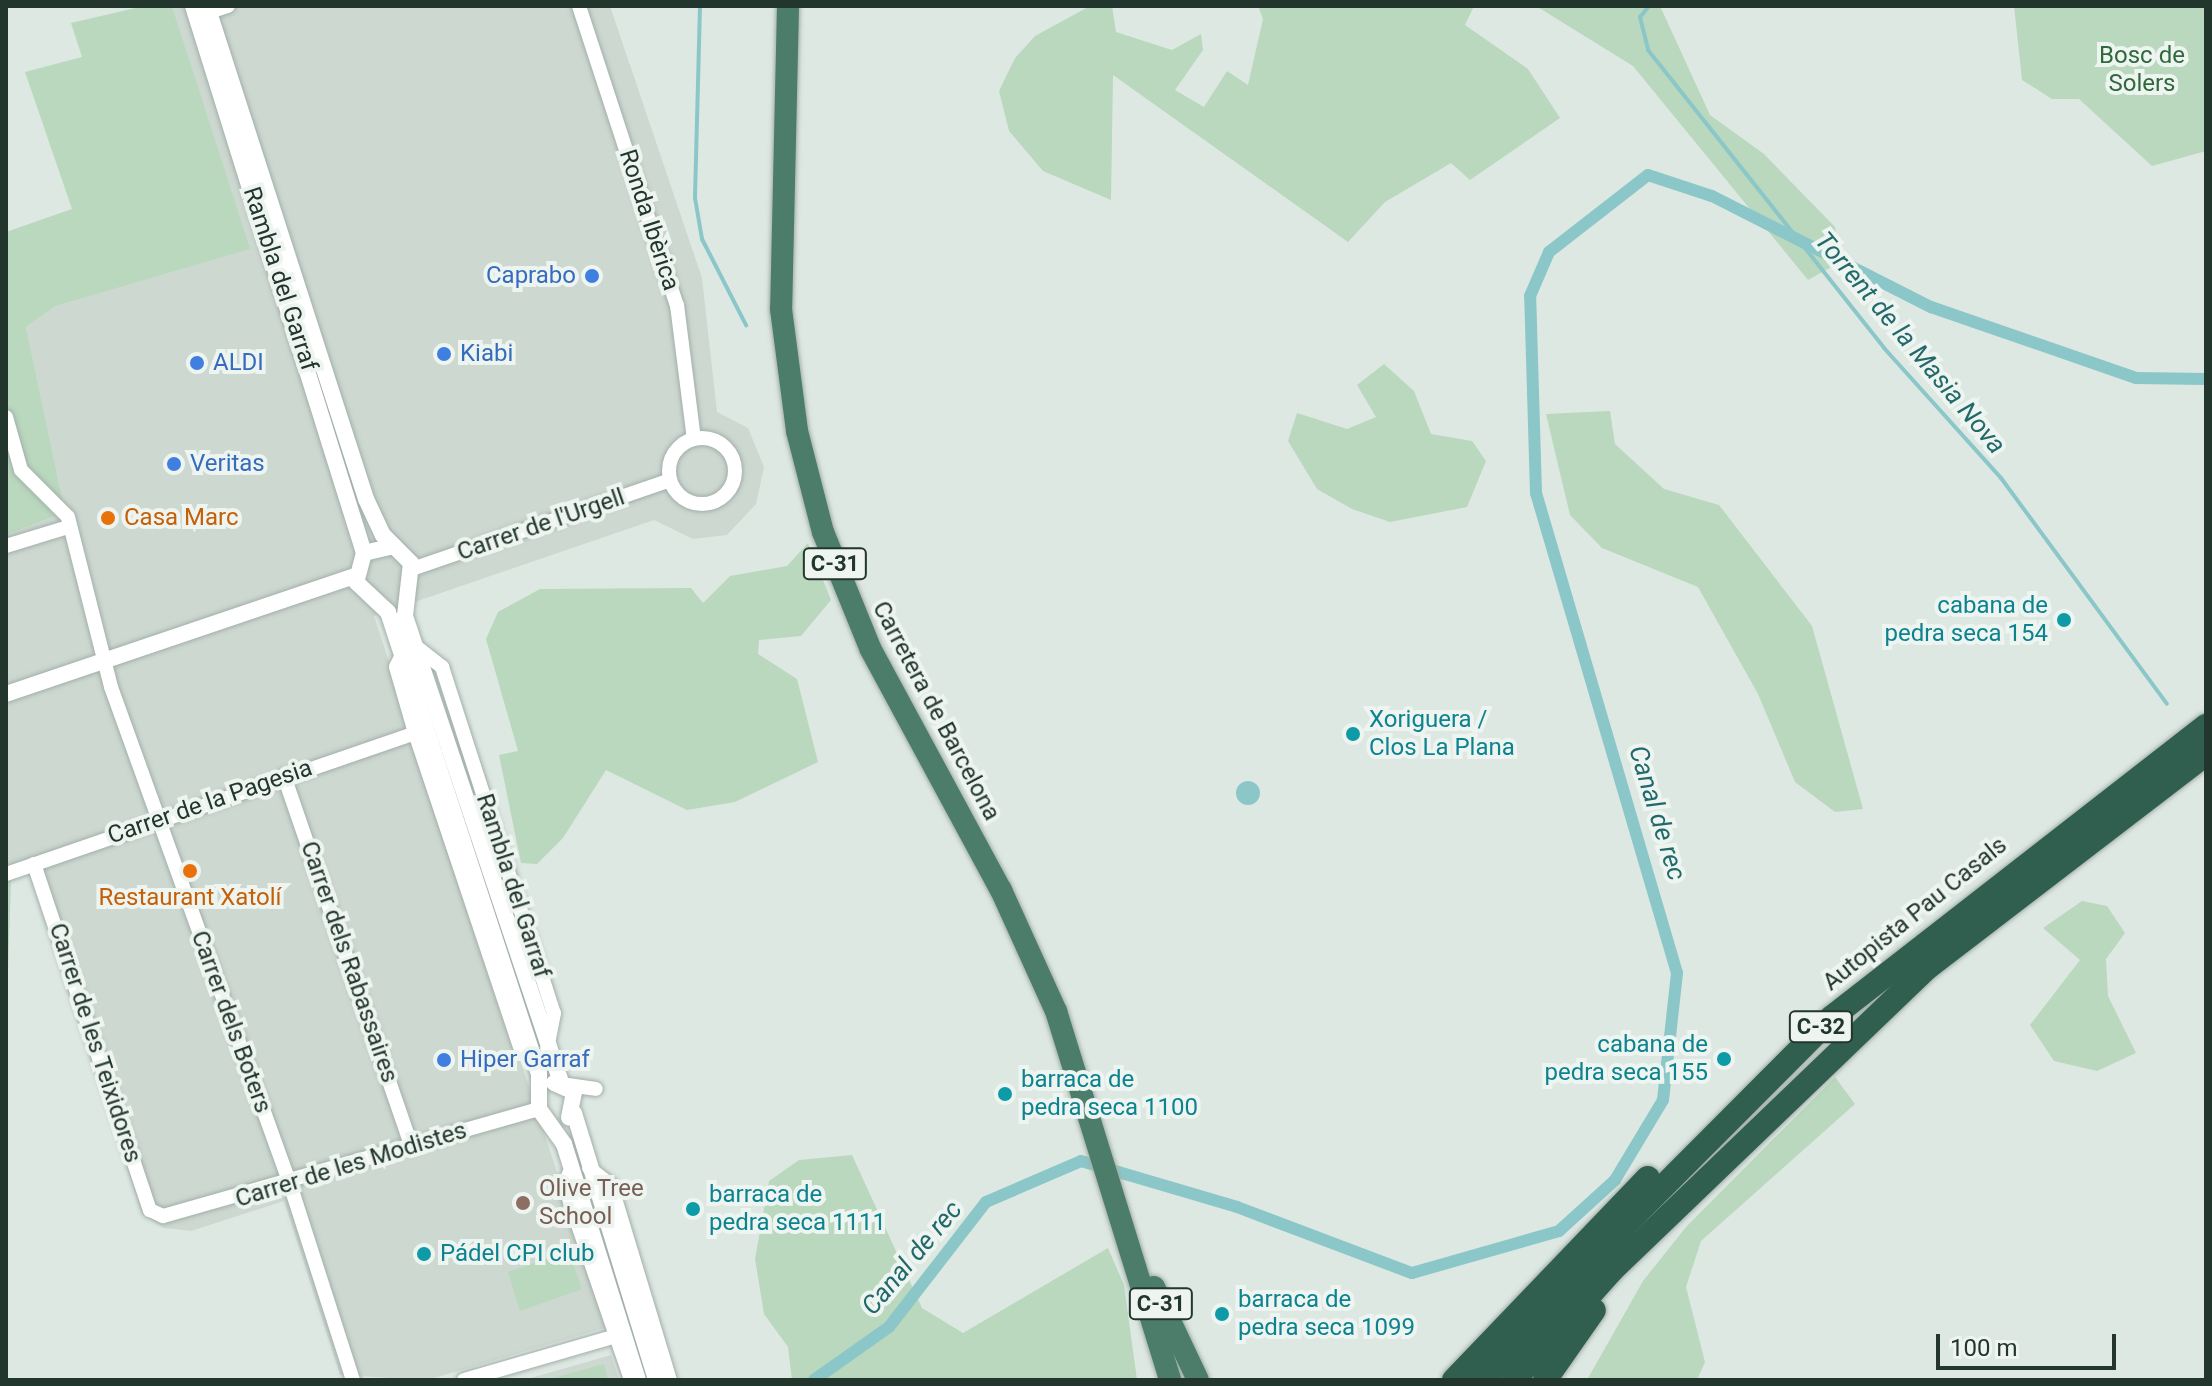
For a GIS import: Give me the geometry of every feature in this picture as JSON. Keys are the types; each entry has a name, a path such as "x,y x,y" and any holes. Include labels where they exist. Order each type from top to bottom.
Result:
{"highway":[{"name":"Carretera de Barcelona","path":"788,6 781,309 797,431 823,532 871,650 1034,959 1126,1228"},
{"name":"Autopista Pau Casals","path":"1484,1380 1757,1087 1962,909 2206,726"},
{"name":"Autopista Pau Casals","path":"1514,1380 1697,1187 1937,960 2206,754"},
{"path":"1454,1380 1617,1207 1757,1087"},
{"path":"1545,1380 1697,1187"},
{"name":"C-31","path":"1126,1228 1170,1380"},
{"name":"C-31","path":"1126,1228 1198,1380"}],"street":[{"path":"203,8 228,6"},
{"name":"Ronda Ibèrica","path":"579,6 677,305 694,439"},
{"name":"Rambla del Garraf","path":"203,8 366,499 394,546 412,569 403,605 408,650 540,1050 543,1108 578,1168 656,1380"},
{"name":"Rambla del Garraf","path":"203,8 364,553"},
{"name":"Carrer dels Boters","path":"6,417 21,470 68,517 65,528 157,819 290,1184 353,1380"},
{"path":"694,439 725,447 734,467 730,488 703,504 682,498 670,480 671,459 694,439"},
{"name":"Carrer de l'Urgell","path":"412,569 670,480"},
{"path":"6,546 65,528"},
{"path":"6,694 108,664 163,636 355,576 364,553 394,546"},
{"name":"Rambla del Garraf","path":"355,576 362,592 379,602 408,650 442,667 554,1013 540,1050"},
{"path":"379,602 408,589"},
{"name":"Rambla del Garraf","path":"408,650 396,667 415,733 520,1046 540,1050 565,1084 576,1110 578,1168 638,1380"},
{"name":"Carrer de la Pagesia","path":"6,874 157,819 415,733"},
{"name":"Carrer dels Rabassaires","path":"284,776 412,1147"},
{"name":"Carrer de les Teixidores","path":"34,864 150,1210 163,1216"},
{"path":"543,1108 565,1084"},
{"path":"543,1108 576,1110"},
{"name":"Carrer de les Modistes","path":"163,1216 290,1184 543,1108"},
{"name":"Rambla del Garraf","path":"578,1168 564,1184 613,1337 631,1380"},
{"name":"Rambla del Garraf","path":"578,1168 611,1185 670,1380"},
{"path":"464,1380 613,1337"}],"shaded area":[{"path":"172,6 610,6 702,278 717,412 748,428 764,467 756,504 727,535 693,539 654,520 374,616 608,1327 427,1380 340,1375 284,1201 191,1231 164,1228 142,1213 30,873 6,882 6,535 65,512 26,327 56,306 249,249"},
{"path":"611,1355 619,1380 524,1380"}],"green space":[{"path":"144,6 172,6 250,249 56,306 26,327 65,512 6,535 6,232 72,209 25,72 82,57 71,23"},
{"path":"1090,6 1112,6 1116,32 1172,50 1201,34 1203,50 1175,90 1204,107 1227,71 1248,85 1263,19 1258,6 1474,6 1465,25 1528,69 1560,118 1470,180 1451,163 1385,202 1348,242 1113,75 1111,200 1043,171 1009,131 999,91 1015,58 1035,36"},
{"path":"1536,6 1660,6 1710,115 1764,154 1835,227 1842,261 1808,280 1633,66"},
{"name":"Bosc de Solers","path":"2014,6 2206,6 2206,151 2152,166 2079,99 2052,99 2022,80"},
{"path":"1384,364 1414,391 1431,434 1472,441 1486,461 1467,507 1390,522 1352,509 1317,489 1288,441 1297,413 1347,429 1376,417 1357,385"},
{"path":"1610,411 1615,444 1664,489 1719,505 1812,626 1863,809 1835,812 1795,782 1758,694 1698,587 1602,548 1570,515 1546,414"},
{"path":"808,543 831,600 801,636 759,640 758,654 797,679 818,762 735,802 687,810 606,770 563,838 537,864 521,863 499,755 518,751 486,639 498,612 540,589 691,588 703,603 730,576 787,566"},
{"path":"11,880 8,972 6,981 6,882"},
{"path":"2082,901 2107,906 2125,933 2106,959 2108,996 2136,1053 2097,1071 2054,1061 2030,1025 2080,960 2043,928"},
{"path":"1835,1077 1855,1104 1701,1241 1686,1287 1705,1362 1697,1380 1587,1380 1643,1281 1686,1227"},
{"path":"852,1155 922,1308 963,1333 1108,1248 1124,1285 1137,1380 792,1380 788,1347 764,1314 755,1259 769,1181 799,1160"},
{"path":"569,1251 582,1289 520,1311 508,1272"},
{"path":"604,1364 608,1380 546,1380"}],"water":[{"path":"1248,781 1257,784 1260,793 1257,802 1248,805 1239,802 1236,793 1239,784"}],"waterway":[{"path":"700,6 695,198 702,239 746,325"},
{"name":"Torrent de la Masia Nova","path":"1649,6 1640,17 1648,50 1884,348 2001,478 2167,704"},
{"name":"Canal de rec","path":"814,1380 889,1327 986,1202 1081,1161 1237,1207 1412,1273 1559,1231 1615,1180 1663,1100 1677,973 1536,493 1530,296 1549,252 1648,175 1712,196 1931,307 2136,378 2206,379"}],"place":[{"name":"Caprabo","path":"592,276"},
{"name":"Kiabi","path":"444,354"},
{"name":"ALDI","path":"197,363"},
{"name":"Veritas","path":"174,464"},
{"name":"Casa Marc","path":"108,518"},
{"name":"cabana de pedra seca 154","path":"2064,620"},
{"name":"Xoriguera / Clos La Plana","path":"1353,734"},
{"name":"Restaurant Xatolí","path":"190,871"},
{"name":"cabana de pedra seca 155","path":"1724,1059"},
{"name":"Hiper Garraf","path":"444,1060"},
{"name":"barraca de pedra seca 1100","path":"1005,1094"},
{"name":"Olive Tree School","path":"523,1203"},
{"name":"barraca de pedra seca 1111","path":"693,1209"},
{"name":"Pádel CPI club","path":"424,1254"},
{"name":"barraca de pedra seca 1099","path":"1222,1314"}]}
